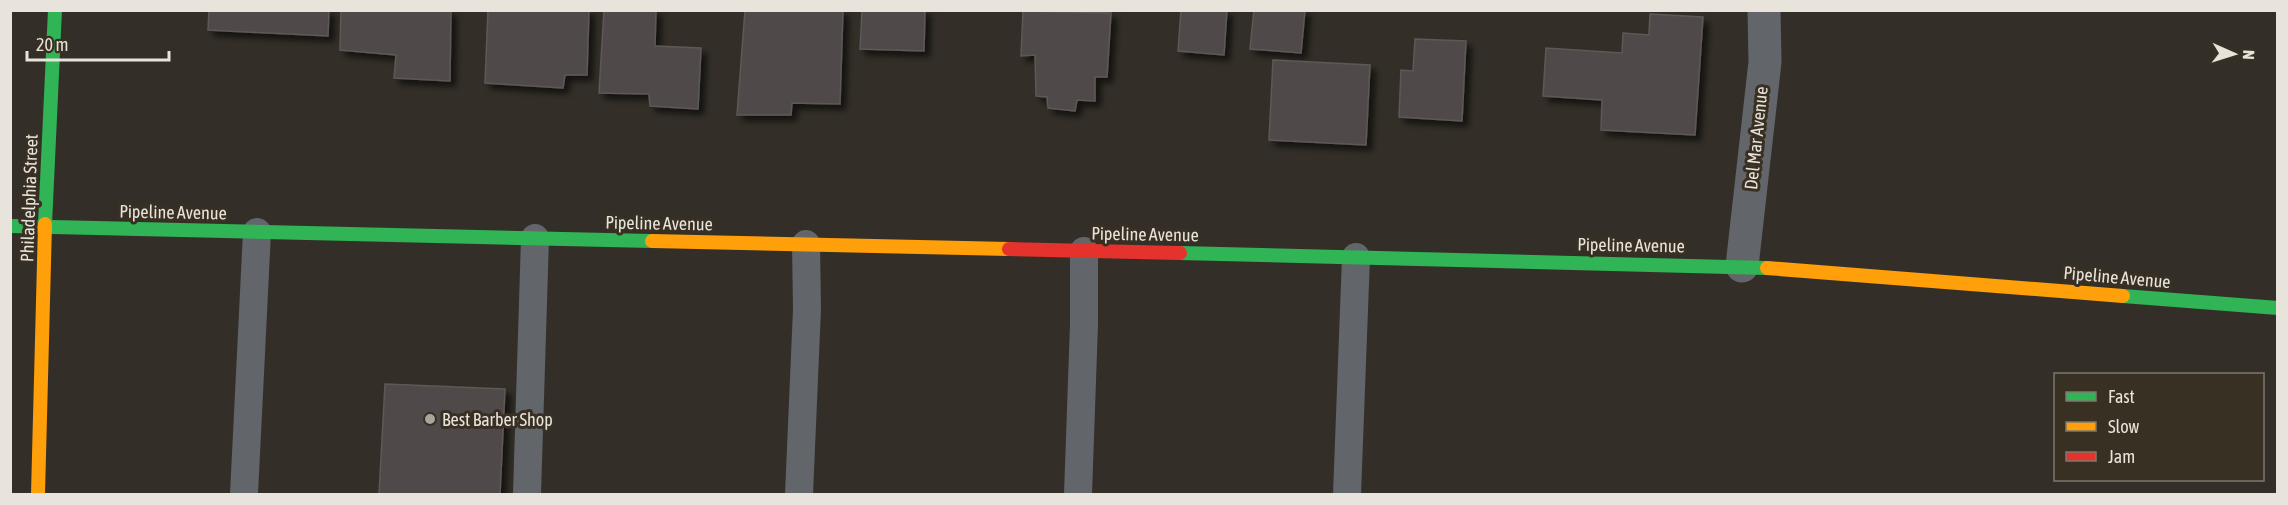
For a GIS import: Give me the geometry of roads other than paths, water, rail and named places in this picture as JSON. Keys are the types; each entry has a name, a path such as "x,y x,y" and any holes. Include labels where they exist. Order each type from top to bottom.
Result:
{"street":[{"name":"Philadelphia Street","path":"38,495 45,227 55,10"},
{"name":"Del Mar Avenue","path":"1742,266 1765,62 1764,10"},
{"name":"Pipeline Avenue","path":"10,226 1742,266 2277,308"}],"lane":[{"path":"244,495 256,232"},
{"path":"527,495 534,238"},
{"path":"799,495 807,309 806,244"},
{"path":"1078,495 1084,251"},
{"path":"1347,495 1356,257"}],"place":[{"name":"Best Barber Shop","path":"430,419"}]}
